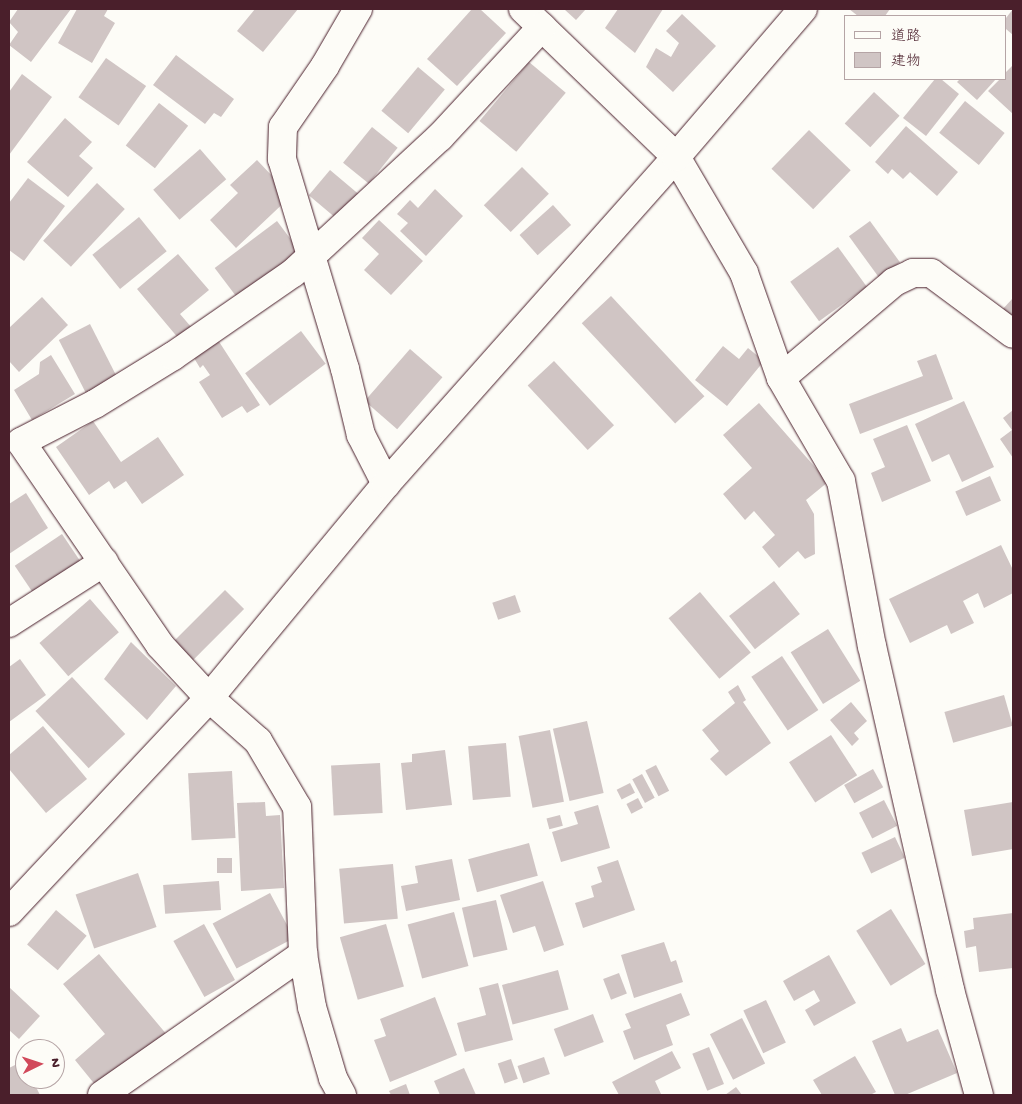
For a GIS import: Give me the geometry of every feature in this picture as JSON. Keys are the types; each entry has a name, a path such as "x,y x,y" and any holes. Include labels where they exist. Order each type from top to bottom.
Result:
{"street":[{"path":"358,9 325,66 283,127 282,159 312,257 361,435 386,484"},
{"path":"9,912 209,698 386,484 676,157 803,9"},
{"path":"342,1095 333,1078 312,1007 303,954 297,807 258,742 209,698 160,645 104,562 13,439 95,404 173,356 312,257 440,136 532,18 676,157 744,273 781,378 841,481 872,646 948,981 979,1095"},
{"path":"781,378 894,282 913,273 931,273 1013,334"},
{"path":"9,623 104,562"},
{"path":"102,1095 303,954"}],"building":[{"path":"18,9 71,9 31,62 9,45 18,32 9,22"},
{"path":"77,9 108,9 104,16 115,23 92,63 58,43"},
{"path":"255,9 298,9 263,52 237,31"},
{"path":"472,9 480,9 506,33 457,86 427,59"},
{"path":"564,9 586,9 576,20"},
{"path":"618,9 663,9 635,53 605,28"},
{"path":"849,9 890,9 886,15 857,15"},
{"path":"1013,9 1013,35 1007,30 1007,17"},
{"path":"682,14 716,46 673,92 646,67 656,48 671,57 679,43 666,31"},
{"path":"176,55 234,99 221,117 214,113 205,124 153,85"},
{"path":"106,58 146,86 119,125 78,97"},
{"path":"529,62 566,93 516,152 480,121"},
{"path":"418,67 445,89 408,133 381,111"},
{"path":"1013,67 1013,114 988,91 999,80 1007,80 1007,71"},
{"path":"22,74 52,97 9,155 9,92"},
{"path":"934,80 942,80 959,94 926,136 903,118"},
{"path":"959,80 995,80 977,100 957,82"},
{"path":"874,92 900,116 870,147 845,123"},
{"path":"965,101 1005,133 979,165 939,133"},
{"path":"159,103 188,126 155,168 126,146"},
{"path":"65,118 92,142 79,156 93,168 68,197 27,162"},
{"path":"906,126 958,172 937,196 910,172 903,179 892,169 888,174 875,162"},
{"path":"372,127 398,148 369,184 343,163"},
{"path":"809,130 851,170 813,209 771,169"},
{"path":"200,149 226,179 179,220 153,190"},
{"path":"257,160 291,196 236,248 210,220 238,193 230,185"},
{"path":"522,167 549,194 511,232 484,205"},
{"path":"330,170 364,199 343,224 309,195"},
{"path":"28,178 65,206 24,261 9,250 9,203"},
{"path":"97,183 125,209 71,267 43,241"},
{"path":"435,189 463,216 426,256 400,231 408,223 397,214 410,200 418,208"},
{"path":"553,205 571,225 538,255 520,235"},
{"path":"139,217 167,251 120,289 92,255"},
{"path":"379,220 423,261 391,295 364,270 379,254 362,238"},
{"path":"277,221 300,252 238,299 215,268"},
{"path":"870,221 900,262 879,278 849,236"},
{"path":"838,247 867,287 819,321 790,282"},
{"path":"178,254 209,290 180,314 192,328 179,339 137,289"},
{"path":"611,296 704,396 675,423 582,323"},
{"path":"42,297 68,325 19,372 9,361 9,328"},
{"path":"1013,298 1013,322 1001,311"},
{"path":"90,324 119,380 87,396 59,340"},
{"path":"301,331 326,364 270,406 245,373"},
{"path":"216,337 260,405 247,413 242,406 222,418 199,382 210,375 203,365 200,368 191,353"},
{"path":"723,346 739,359 748,348 764,361 727,406 695,380"},
{"path":"410,349 442,377 397,429 365,401"},
{"path":"936,354 953,399 860,434 849,404 923,376 917,361"},
{"path":"51,355 75,394 32,420 14,390 39,374 40,362"},
{"path":"554,361 614,425 588,450 528,386"},
{"path":"964,401 994,467 962,482 949,454 932,462 915,424"},
{"path":"759,403 828,482 806,500 814,514 815,554 805,559 798,551 779,568 762,547 775,535 754,511 745,520 723,494 752,468 723,435"},
{"path":"1013,410 1013,458 1000,439 1012,430 1003,418"},
{"path":"93,421 121,462 158,437 184,475 142,504 126,481 114,489 109,481 89,495 56,447"},
{"path":"907,425 931,481 882,502 871,473 885,467 873,439"},
{"path":"990,476 1001,501 966,516 955,491"},
{"path":"26,493 48,528 9,554 9,504"},
{"path":"62,534 86,570 39,602 15,566"},
{"path":"1001,545 1013,570 1013,593 984,608 978,593 963,601 974,623 951,634 947,625 910,643 889,599"},
{"path":"774,581 800,614 755,649 729,616"},
{"path":"225,590 244,609 193,660 174,641"},
{"path":"700,592 751,653 719,679 669,618"},
{"path":"515,595 521,612 498,620 492,603"},
{"path":"90,599 119,632 68,676 39,643"},
{"path":"828,629 860,681 823,704 791,652"},
{"path":"131,642 176,686 147,720 104,679"},
{"path":"782,656 818,710 788,731 751,677"},
{"path":"20,659 46,695 9,722 9,667"},
{"path":"72,677 125,734 89,768 35,711"},
{"path":"738,685 746,700 743,702 771,743 726,776 710,759 719,751 702,730 735,703 728,692"},
{"path":"1004,695 1013,726 953,743 944,712"},
{"path":"851,702 867,721 854,733 859,739 852,746 830,720"},
{"path":"587,721 604,793 570,801 553,729"},
{"path":"43,726 87,779 46,813 9,769 9,755"},
{"path":"550,730 564,802 533,808 519,736"},
{"path":"831,735 857,775 815,802 789,762"},
{"path":"506,743 511,797 473,800 468,746"},
{"path":"445,750 452,805 406,810 401,763 412,762 412,754"},
{"path":"380,763 383,813 334,815 331,766"},
{"path":"656,765 669,791 658,796 645,770"},
{"path":"873,769 883,787 854,803 844,785"},
{"path":"232,771 236,838 192,840 188,773"},
{"path":"642,774 655,798 645,803 632,779"},
{"path":"630,783 635,793 622,800 617,790"},
{"path":"638,798 643,808 631,814 626,804"},
{"path":"884,800 897,826 872,839 859,813"},
{"path":"265,802 266,816 280,815 284,888 241,891 237,803"},
{"path":"1013,802 1013,849 972,856 964,810"},
{"path":"598,805 610,848 561,862 552,832 578,824 574,812"},
{"path":"560,815 563,826 549,829 546,819"},
{"path":"895,837 905,858 871,873 861,853"},
{"path":"529,843 538,876 477,892 468,859"},
{"path":"217,858 232,858 232,873 217,873"},
{"path":"452,859 460,900 406,911 401,886 418,883 415,866"},
{"path":"618,860 635,910 583,928 575,903 594,897 591,886 602,882 597,867"},
{"path":"393,864 398,919 344,923 339,869"},
{"path":"138,873 157,927 94,948 76,894"},
{"path":"219,881 221,910 165,914 163,885"},
{"path":"543,881 564,945 544,952 535,926 513,933 500,895"},
{"path":"270,893 294,938 237,969 213,924"},
{"path":"496,900 507,950 473,958 462,908"},
{"path":"891,909 925,964 891,986 856,931"},
{"path":"56,910 87,936 58,970 27,944"},
{"path":"454,912 468,966 422,979 408,924"},
{"path":"1013,913 1013,968 979,972 976,946 966,948 964,931 974,929 973,918"},
{"path":"204,924 235,980 204,997 173,941"},
{"path":"386,924 404,986 358,1000 340,937"},
{"path":"664,942 671,962 676,960 683,982 634,998 621,955"},
{"path":"99,954 168,1036 101,1092 75,1060 105,1034 63,984"},
{"path":"829,955 856,1003 814,1026 805,1010 820,1001 814,990 794,1001 783,981"},
{"path":"558,970 569,1010 513,1025 502,985"},
{"path":"619,973 627,994 611,1000 603,979"},
{"path":"498,983 513,1040 465,1052 457,1023 486,1015 479,988"},
{"path":"9,987 40,1016 19,1039 9,1030"},
{"path":"681,993 690,1015 666,1025 673,1045 634,1060 623,1031 631,1028 625,1014"},
{"path":"435,997 457,1055 390,1082 374,1040 386,1036 380,1019"},
{"path":"766,1000 786,1043 763,1053 743,1011"},
{"path":"593,1014 604,1042 565,1057 554,1029"},
{"path":"742,1018 765,1063 733,1080 710,1034"},
{"path":"901,1028 907,1042 938,1029 957,1073 905,1095 895,1095 872,1041"},
{"path":"709,1047 724,1084 707,1091 692,1054"},
{"path":"672,1051 681,1068 655,1081 661,1094 619,1095 612,1082"},
{"path":"855,1056 876,1092 870,1095 822,1095 813,1080"},
{"path":"544,1057 550,1074 523,1083 518,1066"},
{"path":"511,1059 518,1079 505,1083 498,1064"},
{"path":"15,1065 15,1089 37,1089 40,1095 9,1095 9,1068"},
{"path":"464,1068 476,1095 440,1095 434,1081"},
{"path":"406,1084 410,1095 391,1095 389,1091"},
{"path":"736,1087 742,1095 725,1095"}]}
